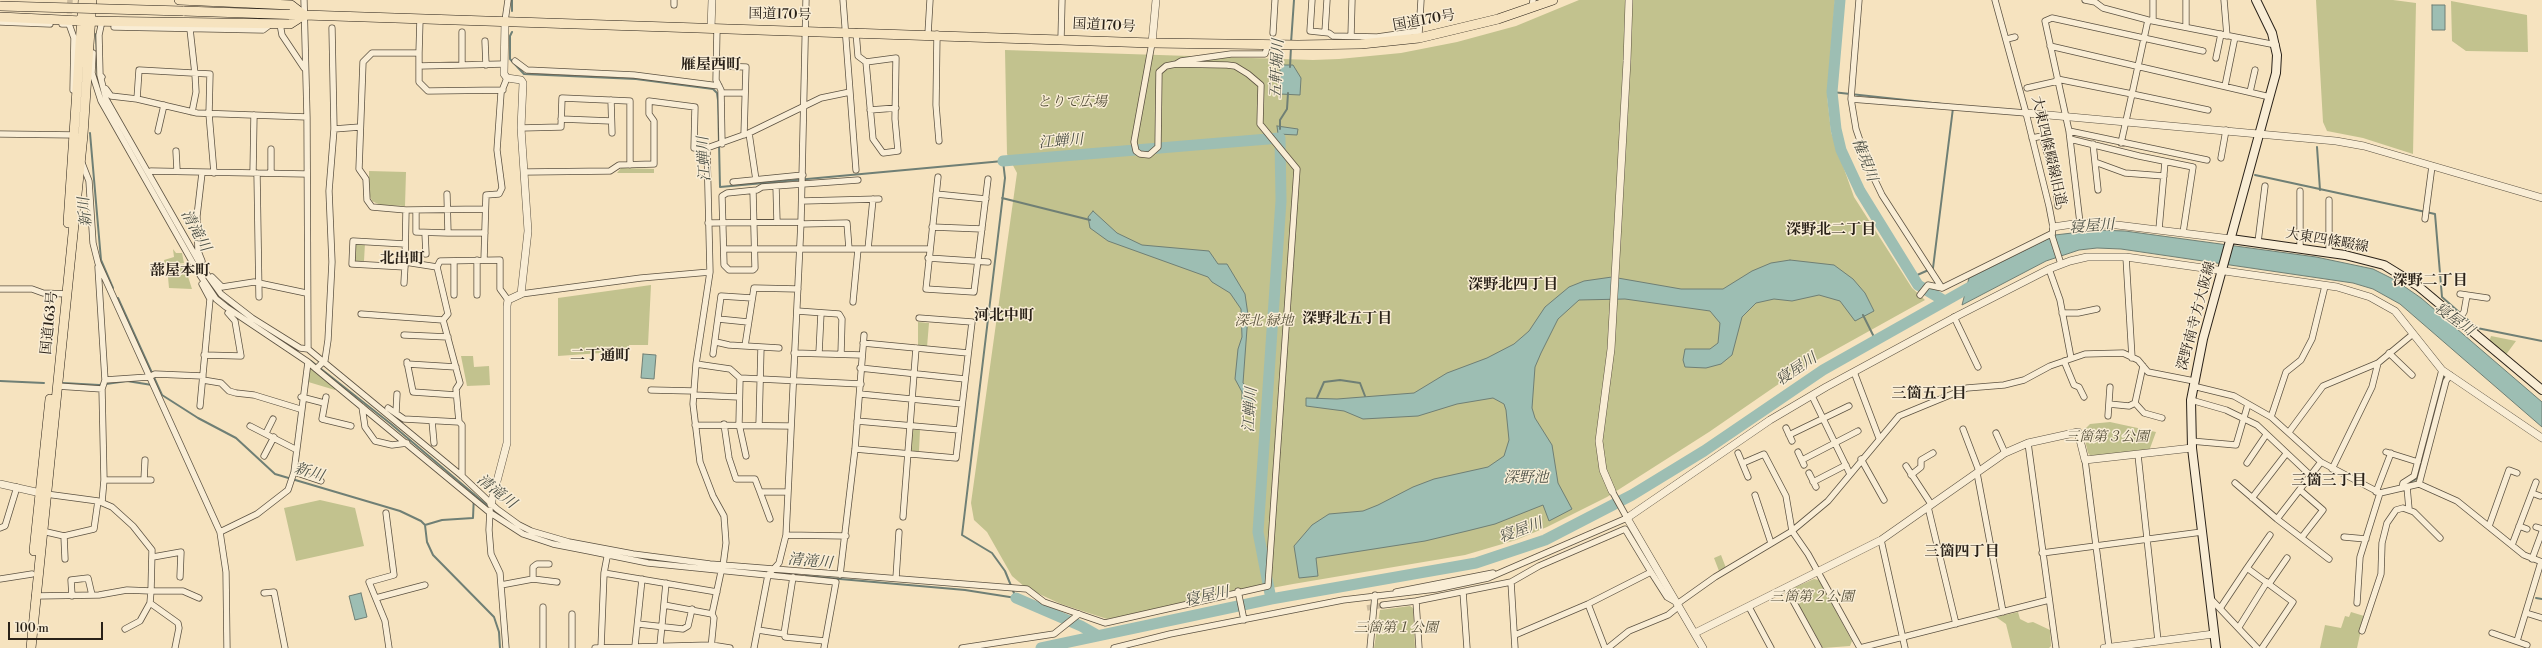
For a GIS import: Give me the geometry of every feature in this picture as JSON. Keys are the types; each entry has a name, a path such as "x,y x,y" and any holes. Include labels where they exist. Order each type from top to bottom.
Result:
{"highway":[{"name":"国道163号","path":"31,648 42,531 43,493 80,159 77,135 88,38 83,0"},
{"name":"国道163号","path":"26,648 32,574 57,386 86,21 92,0"},
{"path":"0,17 86,21 290,24 304,15 291,5 246,1 179,0"},
{"name":"国道170号","path":"0,6 856,31 1152,42 1298,45 1361,44 1419,34 1498,19 1532,4 1553,0"}],"main road":[{"name":"深野南寺方大阪線","path":"2216,648 2191,445 2191,400 2203,339 2261,133 2276,73 2276,45 2269,24 2256,0"},
{"name":"大東四條畷線","path":"2230,242 2258,242 2329,252 2364,259 2384,265 2418,286 2542,390"}],"street":[{"path":"304,0 304,68 307,117 306,292 308,349"},
{"path":"484,260 486,195 498,194 502,188 497,150 503,90 507,78 504,64 505,21 508,0"},
{"path":"712,0 716,80 721,93 722,144"},
{"path":"754,648 768,575 779,563 786,535 792,381 803,181 803,106 806,0"},
{"path":"843,0 856,170"},
{"path":"930,0 939,141"},
{"path":"1061,38 1062,0"},
{"path":"608,553 724,566 1027,589 1041,600 1105,623 1238,591 1268,586 1272,503 1297,173 1294,164 1260,124 1262,89 1258,81 1235,66 1176,64 1166,66 1159,72 1157,79 1158,147 1149,155 1140,154 1136,151 1134,142 1152,42 1156,0"},
{"path":"1273,33 1275,0"},
{"path":"1312,0 1310,31 1324,32 1333,36 1377,37 1419,34 1421,0"},
{"path":"1324,32 1326,0"},
{"path":"1351,36 1352,0"},
{"path":"1629,0 1611,350 1599,441 1603,470 1612,491 1676,604 1703,648"},
{"path":"1859,0 1851,98 1856,129 1870,170 1882,195 1942,288"},
{"name":"大東四條畷線旧道","path":"1995,0 2007,39 2026,113 2052,232 2080,223 2159,229 2230,242"},
{"path":"2086,0 2095,2 2103,8 2151,20 2276,45"},
{"path":"2121,143 2144,38 2151,20 2153,0"},
{"path":"2186,0 2186,27"},
{"path":"2216,58 2224,35 2224,0"},
{"path":"2080,223 2070,134 2045,21 2052,18 2203,51"},
{"path":"420,19 419,82 428,91 503,90"},
{"path":"102,21 99,35 100,75 106,99 138,153 202,269 216,299 308,362 407,443 528,536 553,544 721,572 836,582 824,648"},
{"path":"0,22 69,24 74,38 77,135 0,134"},
{"path":"114,27 263,30 276,24 304,68"},
{"path":"316,369 322,361 328,340 330,306 332,262 329,191 334,129 332,28"},
{"path":"190,29 196,74 196,92 192,112"},
{"path":"856,31 858,56 866,62 896,58 898,152 883,153 873,139 866,62"},
{"path":"462,32 462,65"},
{"path":"2007,39 2015,37"},
{"path":"2226,86 2235,37"},
{"path":"88,38 93,42 92,73 98,94 148,187 202,269 221,294 232,304 300,348 308,349 462,476 490,508 531,531 589,549"},
{"path":"485,41 486,65"},
{"path":"1176,64 1181,61 1231,54 1265,54 1268,44"},
{"path":"2050,46 2270,97"},
{"path":"419,53 372,53 367,56 362,68 359,169 366,179 367,200 372,207 378,209 485,209"},
{"path":"514,61 526,70 634,75 719,86"},
{"path":"419,66 504,64"},
{"path":"716,66 746,67 745,92 747,134 756,180"},
{"path":"137,99 139,70 210,74 209,114 214,173"},
{"path":"2250,92 2255,70"},
{"path":"100,75 103,78 107,93 111,96 137,99 192,112 209,114 307,117"},
{"path":"507,78 521,80 523,83 521,128 526,172 528,231 521,294"},
{"path":"2027,88 2057,80 2208,110"},
{"path":"721,93 745,92"},
{"path":"526,172 610,171 619,165 654,164 654,121 649,114 649,101 695,107 694,148 707,148 747,134 821,98 850,92"},
{"path":"521,128 561,127 562,98 630,101 630,165"},
{"path":"1851,98 2261,133 2336,141 2432,166 2542,198"},
{"path":"611,100 612,133"},
{"path":"158,131 164,105"},
{"path":"870,110 896,108"},
{"path":"254,115 259,297"},
{"path":"562,119 611,121"},
{"path":"334,129 360,128"},
{"path":"2221,158 2226,130"},
{"path":"2070,134 2207,160"},
{"path":"2070,134 2093,144 2193,167 2183,233"},
{"path":"2032,138 2042,136 2054,176 2058,206"},
{"path":"2093,144 2098,190"},
{"path":"707,148 710,272 696,364 694,393 695,425 705,477 724,516 726,543 724,566"},
{"path":"271,149 271,173"},
{"path":"176,151 177,170"},
{"path":"138,153 141,154 156,181 148,187"},
{"path":"80,159 89,181 93,243 98,263 220,532 226,572 227,648"},
{"path":"2095,162 2125,173 2164,176"},
{"path":"2159,229 2166,162"},
{"path":"2425,218 2432,166"},
{"path":"151,171 177,170 202,173 306,174"},
{"path":"200,406 210,299 202,269 197,232 202,173"},
{"path":"938,177 928,258 926,289 974,292 988,179"},
{"path":"734,182 756,180 858,180"},
{"path":"753,191 755,268 753,270 729,270 724,265 722,196 727,193 753,191 762,187 803,181"},
{"path":"776,186 777,222"},
{"path":"2258,242 2264,186"},
{"path":"2300,191 2300,248"},
{"path":"447,194 448,233"},
{"path":"936,194 986,199"},
{"path":"802,201 876,199 868,249"},
{"path":"2328,200 2329,252"},
{"path":"404,283 406,210"},
{"path":"416,210 416,232 485,233"},
{"path":"708,223 847,223 848,249"},
{"path":"932,227 982,229"},
{"path":"425,232 426,254"},
{"path":"1920,295 1928,286 1942,288 2052,232 2060,261"},
{"path":"405,244 353,241 352,264 437,267"},
{"path":"724,249 929,249"},
{"path":"853,302 858,249"},
{"path":"1114,648 1244,620 1375,595 1394,593 1403,594 1488,578 1625,515 1770,420 1954,317 2049,269 2060,261 2088,257 2126,257 2223,269 2346,289 2387,306 2395,311 2442,370 2542,438"},
{"path":"2126,257 2132,358"},
{"path":"928,258 988,262"},
{"path":"477,260 477,295"},
{"path":"443,320 448,314 437,267 440,261 500,260 500,289 508,300 507,443 490,508 492,554 500,572 506,648"},
{"path":"454,261 454,295"},
{"path":"42,531 64,536 94,529 100,502 104,480 102,389 105,380 98,263"},
{"path":"202,269 222,287 259,283 306,292"},
{"path":"2049,269 2062,313 2071,358"},
{"path":"508,300 521,294 641,278 710,272"},
{"path":"2271,417 2286,372 2301,360 2312,339 2325,286"},
{"path":"745,346 754,288 798,289"},
{"path":"0,289 32,289 43,293 64,294"},
{"path":"2460,294 2487,298"},
{"path":"2458,320 2464,312 2467,295"},
{"path":"714,354 721,296 752,298"},
{"path":"204,356 241,356 235,321 226,307"},
{"path":"2062,313 2078,313 2097,308"},
{"path":"797,310 839,314 842,319 841,354"},
{"path":"819,354 821,313"},
{"path":"361,314 443,320"},
{"path":"1954,317 1978,367"},
{"path":"855,449 956,458 972,322 919,318"},
{"path":"718,319 748,322"},
{"path":"443,320 460,383 456,389 456,395 459,422 462,426 462,476"},
{"path":"2289,432 2323,386 2378,363 2413,334"},
{"path":"840,575 846,536 855,449 860,394 860,368 864,335"},
{"path":"404,336 448,337"},
{"path":"716,342 745,346 779,348"},
{"path":"863,343 968,353"},
{"path":"759,425 761,347"},
{"path":"903,517 916,348"},
{"path":"794,352 862,355"},
{"path":"1588,604 1606,648 1629,631 1668,615 1676,604 1715,577 1792,531 1828,501 1861,459 1899,416 1967,388 2004,385 2024,380 2071,358 2085,354 2123,353 2143,366 2148,372 2234,396 2271,417 2321,462 2378,493 2419,484 2457,501 2512,545 2532,559 2541,562 2516,641"},
{"path":"2389,353 2412,375"},
{"path":"2064,361 2074,385 2079,387 2084,397"},
{"path":"220,532 257,514 288,490 294,472 300,409 308,362"},
{"path":"456,367 407,363 413,392 456,395"},
{"path":"2332,469 2372,387 2378,363"},
{"path":"696,364 730,368 740,378 860,384"},
{"path":"2109,404 2129,406 2134,403 2143,366"},
{"path":"860,368 966,379"},
{"path":"2440,538 2409,509 2403,483 2414,476 2442,370"},
{"path":"1854,372 1879,438"},
{"path":"105,380 149,377 155,374 203,378 221,383 229,391 254,395 300,409"},
{"path":"2419,484 2446,381 2450,375"},
{"path":"740,378 739,424 746,456"},
{"path":"57,386 102,389"},
{"path":"2108,416 2110,387"},
{"path":"651,390 740,397"},
{"path":"396,413 397,394"},
{"path":"860,394 962,404"},
{"path":"1812,396 1850,474"},
{"path":"302,397 325,400 322,419 351,426"},
{"path":"2191,400 2205,402 2257,424 2266,435 2310,475"},
{"path":"2134,403 2144,413 2162,418"},
{"path":"2085,460 2138,454 2191,445 2236,445 2248,404"},
{"path":"1786,428 1791,438 1823,418 1849,406"},
{"path":"362,407 365,427 375,441 392,445 407,443"},
{"path":"388,408 404,419 459,422"},
{"path":"266,433 272,419"},
{"path":"432,421 434,443"},
{"path":"857,421 959,430"},
{"path":"724,424 729,458 736,479 755,479 770,519"},
{"path":"695,425 739,424 790,426"},
{"path":"250,426 295,449"},
{"path":"1963,429 1978,472 2003,612"},
{"path":"1798,452 1803,463 1858,431"},
{"path":"1694,633 1749,607 1881,540 2005,453 2047,437 2078,432 2085,460 2097,546 2107,648 2214,634"},
{"path":"1996,434 2005,453"},
{"path":"2247,463 2266,435"},
{"path":"264,456 274,438"},
{"path":"2028,443 2056,648"},
{"path":"2357,603 2359,564 2388,452 2418,462"},
{"path":"1738,453 1748,477"},
{"path":"1911,475 1921,467 1921,460 1933,453"},
{"path":"1743,463 1764,454 1786,496 1792,531 1818,571 1860,648 2049,600"},
{"path":"2138,454 2158,641"},
{"path":"2252,498 2286,454"},
{"path":"1861,459 1884,500"},
{"path":"144,480 145,460"},
{"path":"2277,519 2321,462"},
{"path":"1809,474 1814,485 1846,465"},
{"path":"1906,466 1930,505 1956,624"},
{"path":"2489,526 2509,470 2517,473"},
{"path":"294,472 321,481"},
{"path":"104,480 151,480"},
{"path":"2512,545 2536,482"},
{"path":"2235,483 2277,519 2329,559"},
{"path":"0,484 43,493 100,502 112,507 147,540 153,557 150,603 140,621 125,629"},
{"path":"0,528 5,526 17,487"},
{"path":"2300,490 2323,510 2302,538"},
{"path":"760,492 788,492"},
{"path":"2532,493 2540,496"},
{"path":"1755,495 1771,543"},
{"path":"2362,631 2381,574 2382,543 2387,523 2396,510 2409,509"},
{"path":"386,513 394,575 369,582 385,621 390,648"},
{"path":"2519,526 2527,529"},
{"path":"2532,559 2542,531 2536,527"},
{"path":"1382,605 1416,601 1511,582 1539,566 1625,529 1667,597 1676,604"},
{"path":"896,578 899,532"},
{"path":"2042,553 2202,532"},
{"path":"786,535 846,536"},
{"path":"2221,607 2270,535"},
{"path":"64,536 65,559"},
{"path":"2344,537 2366,539"},
{"path":"1881,540 1905,648"},
{"path":"153,557 181,552 180,578"},
{"path":"602,648 604,573 608,553"},
{"path":"2239,628 2268,583 2287,558"},
{"path":"533,579 533,567 536,564 549,564"},
{"path":"2247,568 2293,602 2262,648"},
{"path":"711,647 714,618 712,614 721,572"},
{"path":"1515,635 1588,604 1651,572"},
{"path":"604,573 666,582 716,592"},
{"path":"0,579 32,574"},
{"path":"784,634 792,577"},
{"path":"72,596 71,580 88,578 92,595"},
{"path":"501,585 533,579 557,582"},
{"path":"635,646 642,579"},
{"path":"660,645 666,582"},
{"path":"1511,582 1515,648"},
{"path":"376,598 425,585"},
{"path":"1786,588 1819,648"},
{"path":"35,596 92,595 127,590 183,591 199,598"},
{"path":"1238,591 1244,620"},
{"path":"264,594 274,592 285,648"},
{"path":"1463,592 1467,648"},
{"path":"1370,648 1375,595"},
{"path":"2210,598 2221,607 2257,648"},
{"path":"1416,601 1419,648"},
{"path":"150,603 178,623 179,628 175,648"},
{"path":"664,605 692,609 712,614"},
{"path":"543,607 543,648"},
{"path":"1749,607 1771,648"},
{"path":"638,624 683,629 688,626 692,609"},
{"path":"2526,613 2542,618"},
{"path":"572,614 572,648"},
{"path":"962,648 1054,634 1079,614"},
{"path":"758,630 784,634 785,637 825,641"},
{"path":"2492,633 2527,645"},
{"path":"595,648 660,645 730,648"}],"green space":[{"name":"深北 緑地","path":"1579,0 1835,0 1827,95 1831,132 1854,197 1912,288 1925,300 1799,370 1709,432 1607,497 1547,527 1516,540 1465,555 1293,584 1107,619 1061,604 1026,588 1012,576 987,532 974,520 971,503 1017,173 1007,154 1005,50 1313,60 1339,59 1401,53 1457,42 1516,26"},
{"path":"2316,0 2393,0 2416,3 2413,154 2363,138 2327,131 2323,122"},
{"path":"2451,1 2527,15 2528,52 2466,51 2452,41"},
{"path":"621,168 654,169 654,173 617,173"},
{"path":"369,171 406,172 405,206 380,205 372,201 369,194"},
{"path":"356,243 365,243 364,261 355,261"},
{"path":"173,249 176,253 182,253 184,263 165,265 164,260 174,257"},
{"path":"184,264 192,289 169,288 167,266"},
{"path":"651,285 648,345 629,345 629,351 558,356 558,298"},
{"path":"918,322 929,323 927,347 918,347"},
{"path":"2491,336 2516,341 2505,356 2489,342"},
{"path":"461,356 473,356 474,367 489,366 490,385 467,386"},
{"path":"312,369 335,388 335,390 305,381 308,370"},
{"name":"三箇第３公園","path":"2110,422 2156,432 2149,451 2091,456 2088,453 2083,431 2090,424"},
{"path":"911,430 920,430 919,451 910,451"},
{"path":"320,500 355,508 364,546 296,561 284,508"},
{"path":"1721,555 1726,568 1719,571 1714,558"},
{"name":"三箇第２公園","path":"1814,579 1819,580 1852,641 1850,646 1823,648 1792,593 1793,588"},
{"name":"三箇第１公園","path":"1410,606 1413,608 1415,648 1374,648 1380,610"},
{"path":"2018,612 2020,619 2028,623 2033,622 2050,630 2051,646 2049,648 2012,648 2006,624 1996,617"},
{"path":"2351,612 2364,616 2357,648 2320,648 2325,625 2341,628 2345,616 2349,617"}],"water":[{"path":"2432,5 2445,5 2445,30 2432,30"},
{"path":"1280,65 1293,65 1301,78 1300,95 1280,94"},
{"path":"1277,126 1298,129 1297,135 1278,134"},
{"path":"1093,211 1117,233 1142,245 1209,251 1218,264 1227,264 1245,294 1248,315 1243,383 1253,392 1252,402 1242,401 1242,392 1235,379 1238,349 1242,337 1241,309 1230,293 1212,282 1208,277 1108,241 1090,228 1088,217"},
{"name":"寝屋川","path":"2098,230 2125,231 2316,257 2373,269 2395,280 2421,298 2542,402 2542,427 2400,304 2373,289 2353,283 2121,249 2097,248 2079,250 2046,261 1962,305 1969,278 2055,235"},
{"name":"深野池","path":"1790,260 1834,265 1853,279 1865,293 1874,311 1855,321 1840,301 1819,295 1792,301 1774,299 1756,303 1742,317 1732,355 1721,364 1706,368 1685,367 1683,360 1685,349 1710,349 1718,343 1720,323 1710,311 1625,299 1579,300 1558,319 1541,353 1535,367 1532,408 1535,418 1552,445 1558,483 1572,509 1549,521 1543,505 1495,524 1425,541 1316,558 1318,576 1299,578 1294,546 1312,525 1329,514 1363,511 1413,487 1434,479 1488,467 1504,456 1509,440 1504,404 1493,398 1457,404 1418,416 1363,419 1344,411 1306,406 1306,398 1337,399 1414,393 1447,373 1487,358 1514,344 1529,331 1545,307 1569,287 1584,281 1612,277 1681,289 1723,289 1752,271 1771,263"},
{"path":"643,354 656,355 654,379 641,378"},
{"path":"361,593 367,617 355,620 349,596"}],"waterway":[{"name":"江蝉川","path":"512,0 512,11"},
{"name":"五軒堀川","path":"1291,43 1294,0"},
{"name":"権現川","path":"1840,0 1832,92 1836,129 1841,150 1860,191 1918,285 1943,300"},
{"path":"512,32 510,36 510,59 524,74 636,79 713,89 717,93 718,100 720,187 1003,161 1005,178 962,535 992,553 1005,571 1016,598 965,590 806,576"},
{"name":"清滝川","path":"96,34 98,83"},
{"name":"五軒堀川","path":"1290,67 1291,47"},
{"path":"1832,92 1942,104"},
{"name":"五軒堀川","path":"1280,129 1280,120 1287,109 1288,93"},
{"path":"1915,276 1933,268 1953,108"},
{"name":"新川","path":"90,133 101,260 113,288"},
{"name":"江蝉川","path":"1003,161 1280,138 1281,201 1258,532 1271,599"},
{"path":"2317,147 2320,190"},
{"path":"2255,175 2435,214 2442,297 2477,328 2542,341"},
{"path":"1002,198 1090,220"},
{"name":"清滝川","path":"184,241 211,286 233,308"},
{"name":"寝屋川","path":"1041,648 1271,599 1476,563 1545,540 1632,495 1704,451 1823,370 1979,282"},
{"name":"新川","path":"118,298 162,395 198,418 236,438 275,474 400,511 421,521 425,525 427,542 433,555 494,617 499,632 500,648"},
{"path":"1863,315 1875,339"},
{"name":"清滝川","path":"311,361 391,424 495,512 514,525"},
{"path":"2408,483 2416,479 2444,376"},
{"path":"1317,398 1324,382 1340,380 1360,383 1365,396"},
{"path":"0,381 44,383"},
{"path":"63,383 99,385 127,381 152,385"},
{"path":"425,525 442,520 473,518 474,494"},
{"name":"清滝川","path":"518,528 528,533"},
{"name":"清滝川","path":"643,559 661,562"},
{"name":"清滝川","path":"1016,598 1081,626 1097,635"},
{"path":"2536,598 2542,599"}],"tunnel":[{"path":"69,22 70,0"},
{"path":"1367,608 1383,605"}],"district":[{"name":"雁屋西町","path":"711,65"},
{"name":"深野北二丁目","path":"1831,230"},
{"name":"北出町","path":"402,259"},
{"name":"蔀屋本町","path":"180,271"},
{"name":"深野二丁目","path":"2430,281"},
{"name":"深野北四丁目","path":"1513,285"},
{"name":"河北中町","path":"1004,316"},
{"name":"深野北五丁目","path":"1347,319"},
{"name":"二丁通町","path":"600,356"},
{"name":"三箇五丁目","path":"1929,394"},
{"name":"三箇三丁目","path":"2329,481"},
{"name":"三箇四丁目","path":"1962,552"}],"park label":[{"name":"とりで広場","path":"1072,103"}]}
